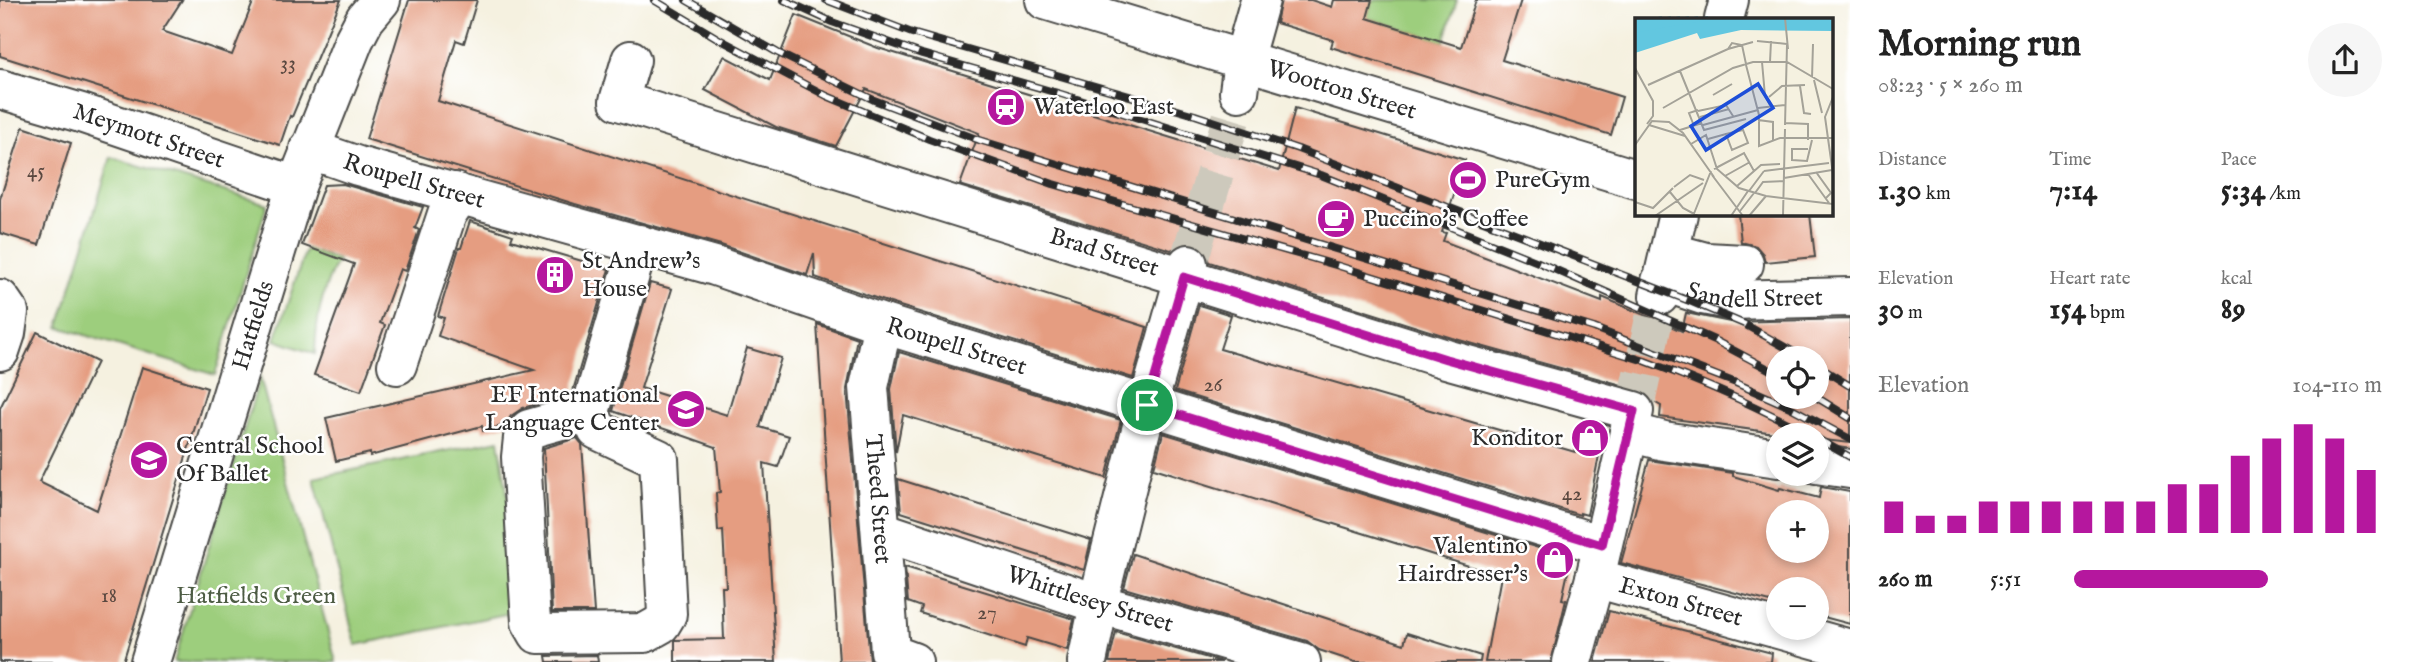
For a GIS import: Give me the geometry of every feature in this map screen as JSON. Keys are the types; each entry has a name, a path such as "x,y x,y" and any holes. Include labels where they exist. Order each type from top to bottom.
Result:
{"street":[{"name":"Hatfields","path":"150,662 296,186 354,40 365,19 381,0"},
{"name":"Wootton Street","path":"1045,0 1241,76 1635,179"},
{"path":"1241,76 1260,0"},
{"path":"1724,18 1729,0"},
{"name":"Brad Street","path":"631,60 619,101 801,149 1186,270 1631,422 1664,441 1766,456"},
{"name":"Meymott Street","path":"1,92 81,113 296,186"},
{"name":"Roupell Street","path":"309,149 336,160 715,266 883,324 1147,405 1598,562"},
{"path":"397,365 447,214 453,205 454,192"},
{"path":"1663,276 1678,215"},
{"path":"590,412 533,427 523,438 521,457 531,622 538,634 645,633 661,624 667,614 659,459 597,430 590,412 639,244"},
{"path":"1663,276 1706,262 1744,264"},
{"path":"1087,662 1147,405 1186,270"},
{"name":"Sandell Street","path":"1663,276 1703,295 1730,300 1850,297"},
{"path":"0,299 9,312 0,351"},
{"name":"Theed Street","path":"883,324 869,387 890,651 900,660"},
{"path":"1572,662 1631,422"},
{"path":"1829,466 1850,469"},
{"name":"Whittlesey Street","path":"881,531 1101,593 1301,662"},
{"name":"Exton Street","path":"1598,562 1789,647 1850,649"}],"green space":[{"path":"1372,0 1457,0 1444,42 1367,18"},
{"path":"111,157 267,204 215,375 59,327"},
{"path":"306,249 338,260 327,282 320,306 315,354 275,340"},
{"name":"Hatfields Green","path":"260,377 336,662 174,662"},
{"path":"499,440 525,610 356,645 314,478"}],"building":[{"path":"0,0 182,0 162,31 232,55 254,0 341,0 280,145 0,56"},
{"path":"409,0 477,0 464,43 456,40 438,101 1147,327 1133,378 815,277 814,253 807,275 721,245 575,204 366,139"},
{"path":"1281,0 1311,0 1332,7 1334,0 1372,0 1367,18 1461,47 1476,0 1521,0 1502,60 1622,97 1611,135 1331,47 1333,40 1276,23"},
{"path":"796,15 878,48 1279,171 1295,108 1465,160 1442,232 1446,233 1443,241 1602,302 1602,297 1682,331 1686,313 1730,322 1850,319 1850,443 1829,441 1829,423 1766,423 1766,432 1660,417 1661,406 1640,390 1452,338 1209,262 1204,249 1195,243 1182,243 1171,250 960,185 979,133 866,89 836,146 776,127 705,90 724,56 770,80"},
{"path":"23,127 71,143 39,245 0,233 0,199"},
{"path":"343,184 423,207 415,228 419,230 405,271 400,269 380,323 385,325 361,391 314,375 354,264 302,245 324,185"},
{"path":"1738,215 1810,215 1815,257 1765,262 1763,254 1756,246 1741,242"},
{"path":"470,221 513,235 511,240 609,269 572,394 523,408 511,416 505,425 483,431 482,426 370,456 370,453 336,461 326,418 534,370 438,336 444,318 438,316"},
{"path":"650,283 672,289 641,388 727,415 747,348 781,358 760,427 789,436 778,467 764,463 776,662 675,662 675,640 724,639 722,587 726,587 723,530 718,531 716,493 720,492 716,447 613,411"},
{"path":"1199,305 1231,315 1220,349 1575,452 1583,420 1605,426 1587,515 1175,391"},
{"path":"817,324 857,338 847,389 870,662 839,662"},
{"path":"37,332 97,362 39,482 97,510 142,367 207,388 123,662 0,662 0,408"},
{"path":"899,352 1121,420 1106,478 903,415 896,452 891,389"},
{"path":"1163,433 1571,558 1562,599 1566,600 1551,662 1485,662 1501,576 1154,468"},
{"path":"577,438 582,444 594,612 552,612 544,448"},
{"path":"1649,460 1733,473 1733,476 1779,490 1780,488 1819,498 1821,487 1850,492 1850,624 1829,618 1829,577 1766,577 1766,601 1621,563"},
{"path":"898,479 1091,540 1084,570 901,512"},
{"path":"1133,554 1404,644 1407,633 1481,656 1480,662 1355,662 1319,650 1307,641 1124,588"},
{"path":"905,567 1074,619 1067,650 1027,638 1025,647 920,613 922,607 908,602"},
{"path":"1609,611 1772,653 1771,662 1595,662"},
{"path":"1116,632 1222,662 1109,662"},
{"path":"597,655 598,662 547,662 546,656"}],"tunnel":[{"path":"1188,264 1239,92"},
{"path":"1634,411 1659,296"}],"railway":[{"path":"654,0 719,39 827,96 929,139 1053,184 1339,266 1645,361 1730,395 1787,423"},
{"path":"686,0 778,53 874,100 979,140 1594,328 1736,383 1790,407 1850,439"},
{"path":"784,0 832,22 922,54 1321,175 1538,262 1714,340 1766,368"},
{"path":"826,0 912,33 1195,115 1298,149 1692,302 1744,324 1783,346"},
{"path":"1829,373 1850,386"},
{"path":"1829,405 1850,418"},
{"path":"1829,445 1850,457"}],"place":[{"name":"Waterloo East","path":"1006,107"},
{"name":"PureGym","path":"1468,180"},
{"name":"Puccino's Coffee","path":"1336,219"},
{"name":"St Andrew's House","path":"555,275"},
{"name":"EF International Language Center","path":"686,409"},
{"name":"Konditor","path":"1590,438"},
{"name":"Central School Of Ballet","path":"149,460"},
{"name":"Valentino Hairdresser's","path":"1555,560"}],"route":[{"path":"1184,277 1446,359 1634,411 1602,545 1147,405 1184,277"}]}
